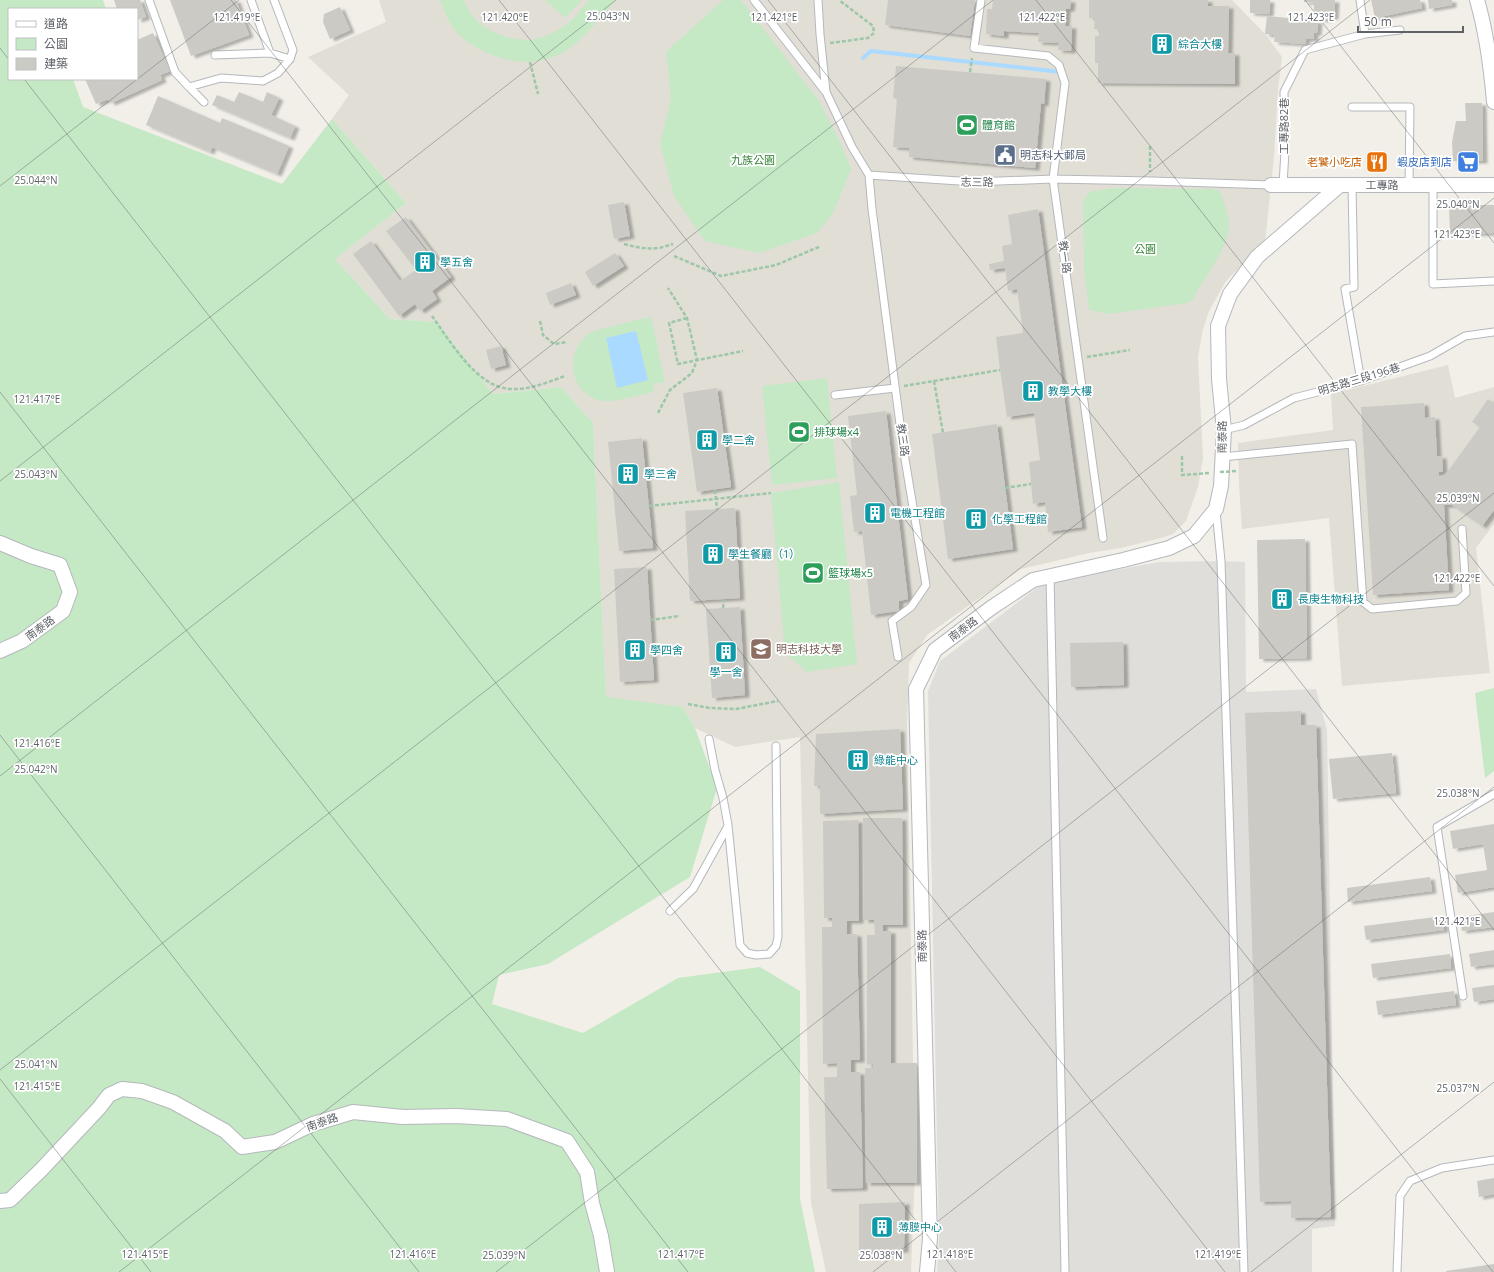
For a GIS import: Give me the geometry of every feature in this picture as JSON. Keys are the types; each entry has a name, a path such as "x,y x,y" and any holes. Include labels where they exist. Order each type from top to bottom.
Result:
{"street":[{"path":"1478,0 1491,63 1494,102"},
{"name":"工專路","path":"1277,185 1494,185"},
{"name":"南泰路","path":"927,1272 930,1238 916,689 935,650 991,608 1033,580 1169,548 1194,536 1216,509 1221,486 1224,430 1219,379 1218,326 1230,294 1257,257 1346,185"},
{"name":"南泰路","path":"0,543 60,565 70,592 63,611 22,641 0,651"},
{"name":"南泰路","path":"0,1201 10,1200 41,1170 99,1108 109,1095 122,1089 142,1091 173,1102 225,1131 242,1147 275,1142 313,1124 353,1112 403,1117 456,1116 507,1119 567,1141 587,1172 607,1272"}],"lane":[{"path":"149,0 175,72 204,102"},
{"path":"251,0 270,53"},
{"path":"189,87 221,78 263,81 278,73 290,59 293,50 274,0"},
{"path":"754,0 826,92 852,147 869,174"},
{"path":"818,0 826,92"},
{"path":"974,48 981,0"},
{"path":"1360,0 1365,34"},
{"name":"工專路82巷","path":"1277,185 1285,151 1284,92 1305,50 1365,34 1400,30"},
{"name":"教一路","path":"974,48 1048,56 1060,65 1065,83 1054,179 1103,538"},
{"path":"215,55 270,53 290,59"},
{"path":"1352,107 1410,107 1409,185"},
{"name":"志三路","path":"869,174 974,182 1054,179 1277,185"},
{"name":"教三路","path":"869,174 872,209 903,447 926,585 911,607 892,621 898,657"},
{"path":"1346,185 1354,287 1344,289 1361,381"},
{"path":"1433,185 1433,284 1494,281"},
{"name":"明志路三段196巷","path":"1224,430 1244,425 1294,398 1361,381 1430,356 1465,336 1494,332"},
{"path":"836,395 895,388"},
{"path":"1222,457 1352,444 1363,602 1372,609 1457,601 1466,593 1462,529"},
{"path":"1216,509 1222,568 1244,1272"},
{"path":"1050,576 1065,1272"},
{"path":"710,739 715,770 723,798 728,826 740,946 747,953 756,955 769,954 776,946 778,937 776,746"},
{"path":"1463,996 1437,827 1494,794"},
{"path":"670,911 693,889 728,826"},
{"path":"1397,1272 1400,1196 1410,1181 1442,1168 1494,1160"}],"path":[{"path":"821,44 868,38 874,33 872,26 839,0"},
{"path":"970,72 974,48"},
{"path":"530,62 538,94"},
{"path":"1150,146 1151,181"},
{"path":"624,244 645,250 661,248 673,244"},
{"path":"674,256 722,276 776,265 821,246"},
{"path":"658,413 670,390 692,373 697,360 687,318 668,288"},
{"path":"432,316 471,367 491,384 511,389 538,386 565,376"},
{"path":"687,318 670,323 678,364 743,351"},
{"path":"540,321 543,335 554,344 567,342"},
{"path":"1079,358 1130,350"},
{"path":"895,388 1000,370"},
{"path":"934,381 943,432"},
{"path":"1182,456 1182,475 1237,471"},
{"path":"1005,488 1032,484"},
{"path":"715,490 717,508"},
{"path":"649,506 771,494"},
{"path":"724,599 724,608"},
{"path":"650,620 680,616"},
{"path":"688,704 710,708 736,709 778,701"}],"shaded area":[{"name":"明志科技大學","path":"379,0 1232,0 1266,35 1282,57 1265,242 1226,281 1209,311 1203,329 1198,357 1203,458 1198,487 1186,521 1173,534 1161,538 1021,569 927,635 909,663 907,724 915,1173 911,1272 826,1272 811,1203 800,737 735,747 695,728 683,707 606,698 593,423 561,387 493,394 437,322 390,319 335,259 406,203 332,119 349,95 308,57 386,22"},
{"path":"1448,365 1455,398 1494,387 1494,524 1476,548 1490,673 1342,686 1329,518 1242,529 1238,443 1333,430 1331,394"},
{"path":"1159,562 1245,562 1246,692 1316,689 1327,730 1335,1226 1312,1229 1312,1272 937,1272 939,1239 928,691 940,661 1038,587 1050,582"}],"green space":[{"path":"0,0 103,0 106,8 8,8 8,80 73,80 83,107 282,184 332,119 406,203 335,259 390,319 437,322 493,394 561,387 593,423 606,697 683,707 695,728 717,788 690,877 548,964 499,975 492,1004 583,1033 678,978 760,967 800,991 800,1199 815,1272 0,1272"},
{"path":"440,0 464,0 474,17 489,30 508,37 533,40 551,34 566,25 589,0 616,0 587,33 565,51 554,57 529,62 504,59 491,55 469,43 460,36 453,27 446,16"},
{"path":"545,0 582,0 565,18"},
{"name":"九族公園","path":"723,0 741,0 819,101 842,146 851,169 833,213 817,233 759,253 705,241 674,196 660,144 671,98 666,52"},
{"name":"公園","path":"1114,188 1212,189 1220,191 1228,216 1228,233 1221,252 1193,299 1187,303 1109,314 1089,310 1084,270 1083,202 1089,192"},
{"path":"651,317 665,382 653,384 654,392 618,400 598,400 588,395 580,387 575,378 573,368 577,348 583,339 595,331"},
{"name":"排球場x4","path":"827,378 837,478 772,485 762,386"},
{"name":"籃球場x5","path":"839,482 857,664 807,672 785,653 771,493"},
{"path":"1494,688 1494,771 1485,778 1475,693"}],"water":[{"path":"636,331 648,380 617,388 606,338"}],"building":[{"path":"114,0 140,0 146,17 138,20 138,8 117,8"},
{"path":"170,0 236,0 249,35 191,56"},
{"path":"888,0 975,0 970,36 885,25"},
{"path":"993,0 1071,0 1070,9 1066,9 1065,26 1072,26 1071,51 1058,50 1059,43 1038,42 1039,33 1004,31 1004,36 986,34 987,9 992,9"},
{"name":"綜合大樓","path":"1089,0 1208,0 1208,6 1229,6 1228,53 1235,53 1235,84 1098,83 1098,63 1095,63 1095,36 1099,36 1099,29 1094,29 1095,18 1089,18"},
{"path":"1250,0 1270,0 1269,14 1250,13"},
{"path":"1304,0 1335,0 1334,17 1328,17 1328,20 1320,19 1320,16 1314,16 1314,2 1304,2"},
{"path":"1371,0 1420,0 1422,8 1375,18"},
{"path":"1428,0 1452,0 1452,5 1429,9"},
{"path":"340,7 350,30 330,39 323,22 324,14"},
{"path":"1267,16 1318,21 1317,33 1314,33 1314,39 1306,39 1305,44 1274,42 1275,35 1265,34"},
{"path":"153,33 170,71 160,75 162,80 111,103 108,99 96,104 85,80 138,80 138,40"},
{"name":"體育館","path":"896,66 1046,79 1044,104 1041,103 1035,168 909,157 909,148 893,147 897,99 893,98"},
{"path":"239,92 263,102 267,92 279,98 271,115 295,126 290,138 212,105 217,95 234,102"},
{"path":"158,96 220,123 222,118 289,146 277,174 212,147 210,152 146,125"},
{"path":"1465,103 1482,103 1483,161 1453,161 1452,142 1456,121 1466,121"},
{"path":"624,202 630,236 614,239 608,205"},
{"path":"1449,205 1494,205 1494,233 1450,234"},
{"name":"教學大樓","path":"1038,209 1082,527 1048,532 1045,502 1033,504 1029,462 1040,460 1034,413 1007,417 1000,370 996,337 1023,333 1017,289 1008,291 1005,268 990,270 989,264 1004,261 1002,246 1012,244 1008,215"},
{"name":"學五舍","path":"406,217 451,277 432,291 437,299 420,311 415,304 399,316 353,254 371,241 400,281 416,270 386,231"},
{"path":"615,253 624,266 593,286 585,272"},
{"path":"571,283 576,295 550,305 546,293"},
{"path":"501,346 506,365 491,369 486,350"},
{"name":"學二舍","path":"717,388 731,487 697,492 683,393"},
{"path":"1488,399 1494,403 1494,510 1482,526 1452,505 1444,505 1449,590 1373,595 1361,407 1424,403 1425,418 1435,417 1437,456 1442,456 1443,472 1439,472 1439,476 1445,475 1480,427 1472,422"},
{"name":"電機工程館","path":"886,411 908,599 899,601 899,611 871,615 862,531 854,532 850,496 857,495 848,416"},
{"name":"化學工程館","path":"997,424 1013,549 948,559 932,434"},
{"name":"學三舍","path":"642,438 653,548 619,551 608,442"},
{"name":"學生餐廳（1）","path":"735,508 740,598 690,601 685,511"},
{"name":"長庚生物科技","path":"1305,539 1307,658 1259,659 1257,540"},
{"name":"學四舍","path":"647,567 654,680 620,682 614,569"},
{"name":"學一舍","path":"740,607 745,695 712,698 706,609"},
{"path":"1123,642 1124,685 1071,687 1070,643"},
{"path":"1301,711 1301,725 1316,725 1331,1217 1291,1218 1291,1201 1260,1202 1245,713"},
{"name":"綠能中心","path":"900,729 903,809 820,814 820,786 814,786 816,734"},
{"path":"1392,753 1396,793 1333,799 1329,759"},
{"path":"863,818 902,818 903,925 883,925 883,931 891,931 891,1063 917,1063 917,1183 866,1183 865,1068 873,1068 873,1064 867,1065 867,935 875,935 874,920 864,920"},
{"path":"858,820 859,921 847,921 847,934 857,934 860,1060 851,1060 851,1072 860,1072 863,1188 827,1189 824,1077 837,1077 837,1063 823,1064 822,927 832,927 832,918 824,918 823,821"},
{"path":"1494,824 1494,887 1458,893 1455,875 1487,870 1483,844 1453,849 1450,831"},
{"path":"1430,877 1432,891 1348,902 1347,888"},
{"path":"1494,912 1494,927 1462,931 1460,917"},
{"path":"1443,916 1444,930 1366,940 1364,926"},
{"path":"1494,950 1494,964 1471,967 1469,954"},
{"path":"1450,954 1451,968 1373,978 1371,964"},
{"path":"1494,985 1494,999 1474,1002 1472,988"},
{"path":"1454,991 1456,1005 1378,1015 1376,1001"},
{"path":"1494,1178 1494,1194 1479,1197 1477,1181"},
{"name":"薄膜中心","path":"905,1202 904,1250 859,1251 859,1204"},
{"path":"1494,1264 1494,1272 1446,1272 1446,1271"}],"waterway":[{"path":"863,58 871,51 1061,72"}],"place":[{"name":"綜合大樓","path":"1162,44"},
{"name":"體育館","path":"967,125"},
{"name":"明志科大郵局","path":"1005,155"},
{"name":"老饕小吃店","path":"1377,162"},
{"name":"蝦皮店到店","path":"1468,162"},
{"name":"學五舍","path":"425,262"},
{"name":"教學大樓","path":"1033,391"},
{"name":"排球場x4","path":"799,432"},
{"name":"學二舍","path":"707,440"},
{"name":"學三舍","path":"628,474"},
{"name":"電機工程館","path":"875,513"},
{"name":"化學工程館","path":"976,519"},
{"name":"學生餐廳（1）","path":"713,554"},
{"name":"籃球場x5","path":"813,573"},
{"name":"長庚生物科技","path":"1282,599"},
{"name":"明志科技大學","path":"761,649"},
{"name":"學四舍","path":"635,650"},
{"name":"學一舍","path":"726,652"},
{"name":"綠能中心","path":"858,760"},
{"name":"薄膜中心","path":"882,1227"}]}
